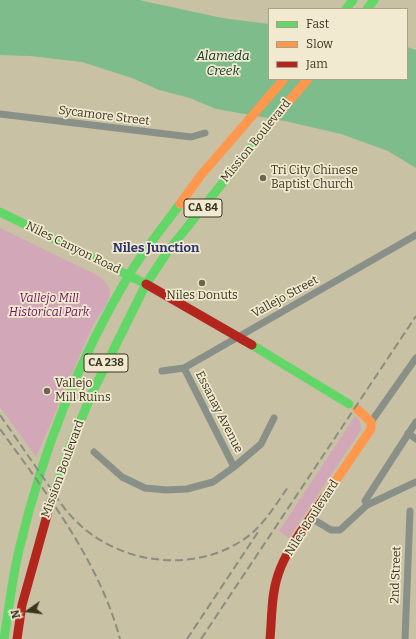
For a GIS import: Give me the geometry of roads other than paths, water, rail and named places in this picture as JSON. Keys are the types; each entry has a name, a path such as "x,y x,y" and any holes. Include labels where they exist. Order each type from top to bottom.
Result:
{"main road":[{"path":"347,8 353,0"},
{"path":"368,8 374,0"},
{"name":"Mission Boulevard","path":"4,639 19,550 42,468 71,387 129,275 183,199 283,80"},
{"name":"Mission Boulevard","path":"17,639 22,606 46,517 71,444 92,393 146,284 168,251 262,133 307,80"},
{"name":"Niles Canyon Road","path":"0,212 146,284"},
{"path":"146,284 239,337 349,404"},
{"path":"357,409 371,422"},
{"name":"Niles Boulevard","path":"270,639 273,597 278,574 289,552 371,429 371,422"}],"street":[{"name":"Sycamore Street","path":"0,114 191,137 205,132"},
{"name":"Vallejo Street","path":"162,371 184,368 416,236"},
{"path":"371,422 416,358"},
{"name":"Essanay Avenue","path":"184,368 234,467"},
{"path":"94,452 122,477 145,488 166,490 187,489 214,482 234,467 261,444 274,418"},
{"path":"367,505 365,501 416,422"},
{"path":"408,434 416,439"},
{"path":"311,518 331,530 340,530 367,505 416,482"},
{"name":"2nd Street","path":"405,639 410,511"}],"water":[{"name":"Alameda Creek","path":"0,0 139,0 222,18 268,24 268,80 408,80 408,47 416,50 416,168 388,151 341,134 285,121 216,109 190,98 159,90 132,78 82,62 30,56 0,55"}],"railway":[{"path":"201,639 416,316"},
{"path":"0,415 60,503 72,517 94,536 115,548 137,556 161,560 185,560 208,556 231,547 251,534 262,523 288,487"},
{"path":"0,429 53,503 85,555 111,610 120,639"},
{"path":"187,639 258,532"}],"place":[{"name":"Tri City Chinese Baptist Church","path":"263,178"},
{"name":"Niles Donuts","path":"202,283"},
{"name":"Vallejo Mill Ruins","path":"47,391"}],"district":[{"name":"Niles Junction","path":"156,248"}],"park label":[{"name":"Vallejo Mill Historical Park","path":"49,306"}]}
